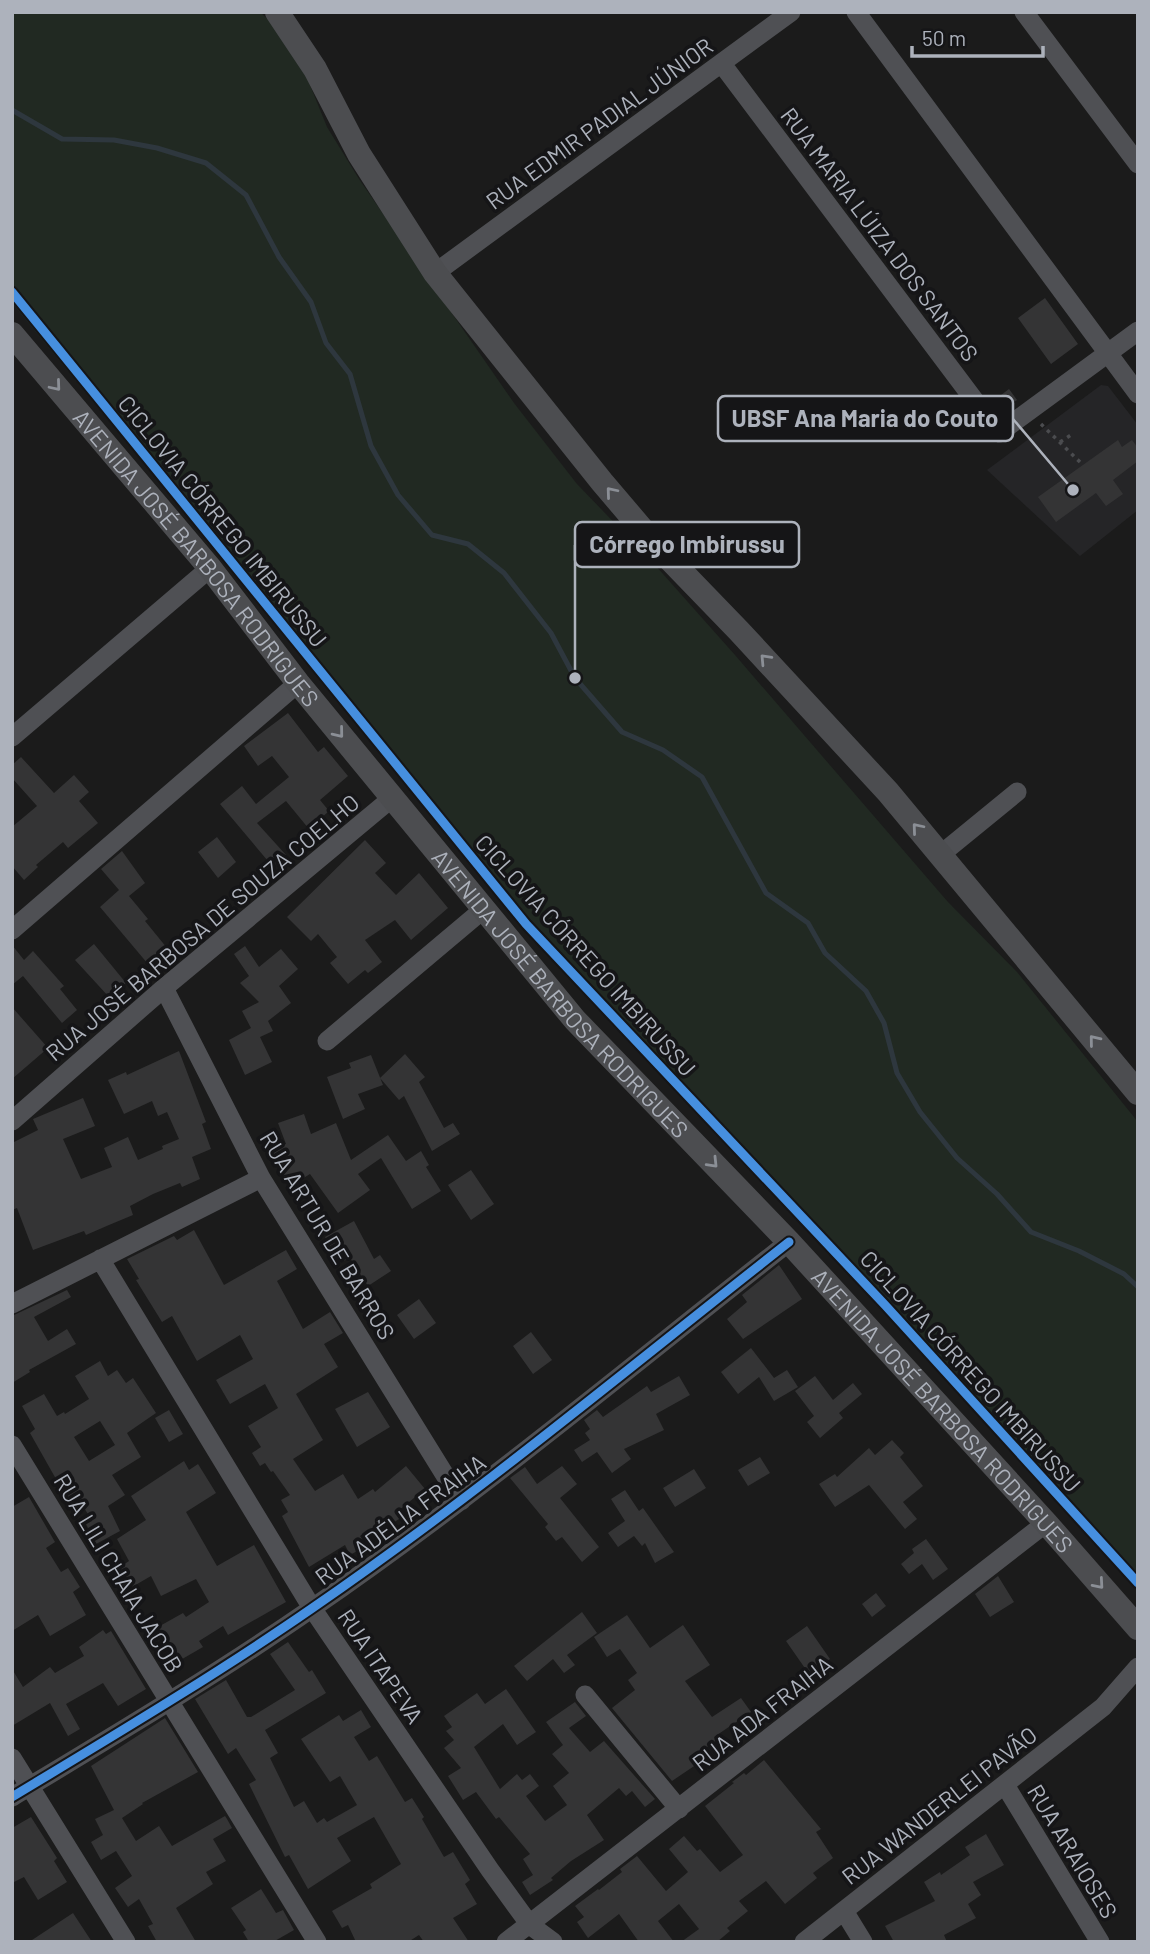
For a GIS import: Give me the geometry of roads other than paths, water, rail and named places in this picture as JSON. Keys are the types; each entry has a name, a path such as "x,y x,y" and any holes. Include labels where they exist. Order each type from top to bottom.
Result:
{"main road":[{"path":"277,12 315,69 359,153 435,273 653,542 888,792 1138,1093"},
{"name":"AVENIDA JOSÉ BARBOSA RODRIGUES","path":"12,334 210,568 298,683 575,1020 789,1242 1046,1523 1138,1628"}],"street":[{"name":"RUA EDMIR PADIAL JÚNIOR","path":"435,273 791,12"},
{"path":"856,12 1138,394"},
{"path":"1024,12 1138,164"},
{"name":"RUA MARIA LÚIZA DOS SANTOS","path":"722,64 999,433 1108,353"},
{"path":"1108,353 1138,331"},
{"path":"12,737 210,568"},
{"path":"12,930 298,683"},
{"path":"940,855 1017,792"},
{"name":"RUA JOSÉ BARBOSA DE SOUZA COELHO","path":"12,1121 164,988 391,798"},
{"path":"327,1041 485,908"},
{"name":"RUA ARTUR DE BARROS","path":"164,988 261,1178 461,1501"},
{"path":"12,1304 261,1178"},
{"name":"RUA ADÉLIA FRAIHA","path":"12,1797 169,1703 312,1608 461,1501 789,1242"},
{"name":"RUA ITAPEVA","path":"100,1259 312,1608 482,1859 530,1924 553,1942"},
{"name":"RUA LILI CHAIA JACOB","path":"12,1444 317,1942"},
{"name":"RUA ADA FRAIHA","path":"506,1942 1046,1523"},
{"name":"RUA WANDERLEI PAVÃO","path":"1103,1707 1138,1667"},
{"name":"RUA WANDERLEI PAVÃO","path":"804,1942 1103,1707 1138,1688"},
{"path":"585,1695 679,1809"},
{"path":"12,1758 126,1942"},
{"name":"RUA ARAIOSES","path":"1004,1785 1100,1942"},
{"path":"844,1911 863,1942"}],"waterway":[{"path":"12,110 62,139 114,140 157,148 206,163 246,195 279,257 311,302 326,343 350,374 371,446 398,495 432,535 468,544 504,573 551,633 575,678 622,732 663,750 702,777 766,893 808,923 825,953 866,991 884,1023 897,1073 920,1112 957,1158 997,1194 1031,1232 1079,1251 1124,1274 1138,1287"}],"place":[{"name":"UBSF Ana Maria do Couto","path":"1073,490"},
{"name":"Córrego Imbirussu","path":"575,678"}]}
